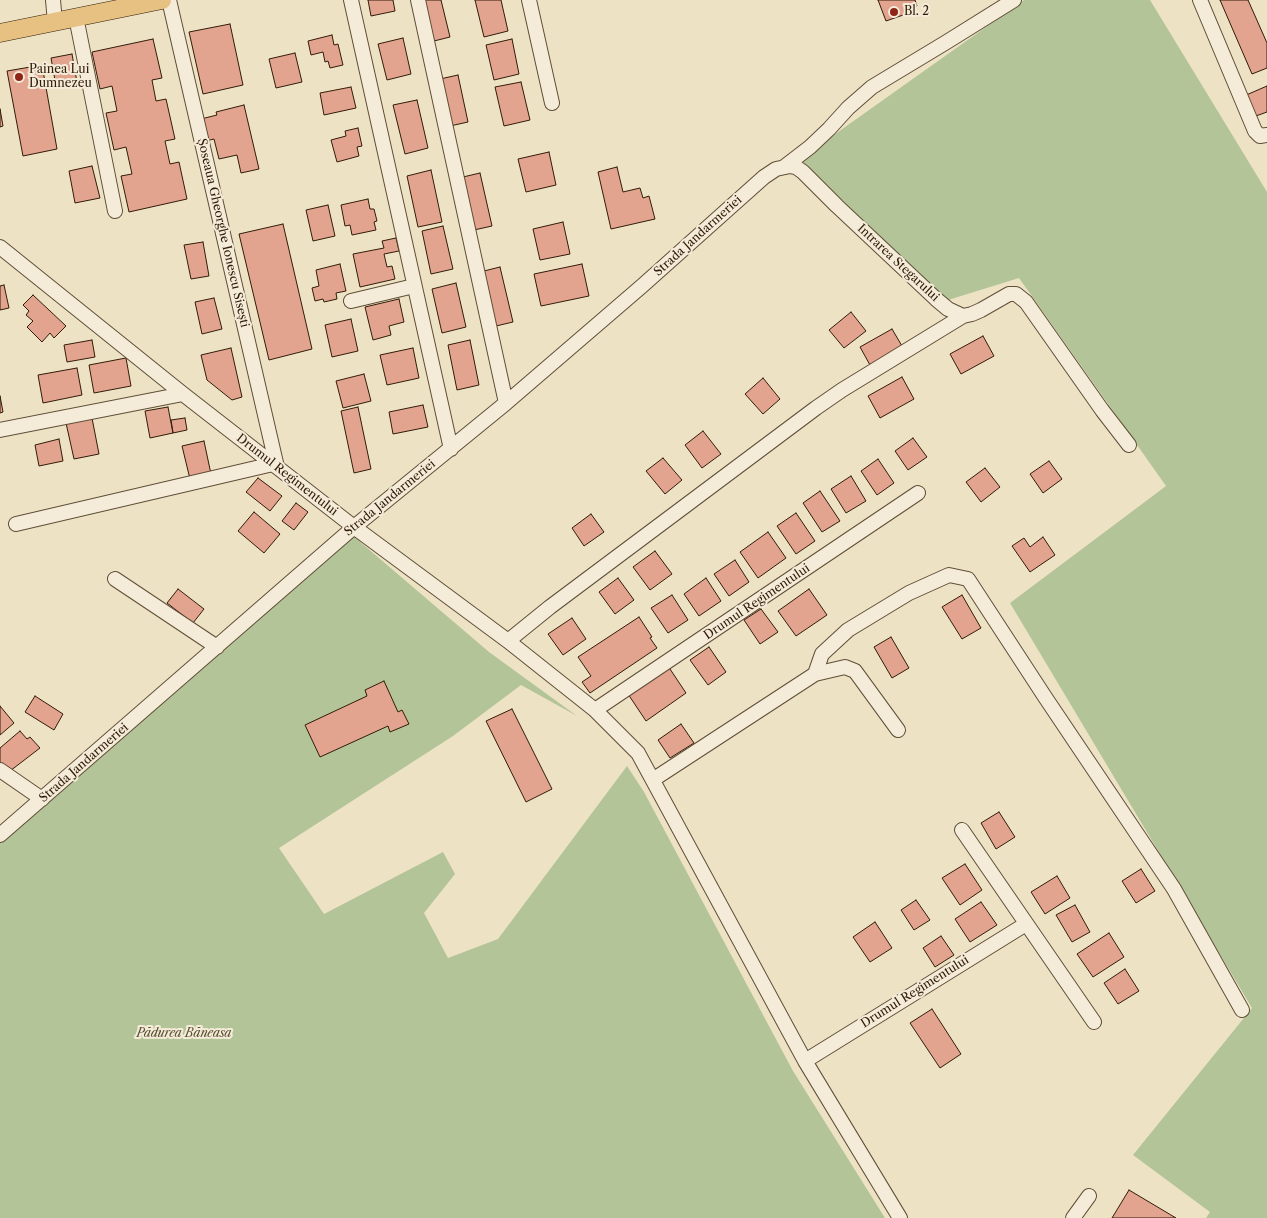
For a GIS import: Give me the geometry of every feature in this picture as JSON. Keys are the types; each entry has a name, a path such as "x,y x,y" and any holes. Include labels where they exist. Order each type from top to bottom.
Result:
{"main road":[{"path":"0,33 162,0"}],"street":[{"path":"52,0 55,22"},
{"name":"Șoseaua Gheorghe Ionescu Sisești","path":"169,0 275,465"},
{"path":"351,0 451,449"},
{"path":"418,0 506,403"},
{"path":"528,0 552,103"},
{"name":"Strada Jandarmeriei","path":"0,835 354,527 506,403 642,286 764,177 776,168 784,167 810,147 830,129 848,108 872,87 1014,0"},
{"path":"1200,0 1255,131 1260,136 1267,135"},
{"path":"76,17 115,211"},
{"name":"Intrarea Stegarului","path":"784,167 796,168 804,172 936,299 948,309 964,316"},
{"name":"Drumul Regimentului","path":"2,251 354,527 596,710 638,753 805,1061 900,1218"},
{"path":"351,301 414,286"},
{"path":"508,642 558,601 816,408 842,390 964,316 981,310 1009,294 1016,294 1026,302 1129,445"},
{"path":"0,430 183,394"},
{"path":"16,524 275,465"},
{"name":"Drumul Regimentului","path":"596,710 918,494"},
{"path":"815,674 822,654 848,630 908,593 949,575 968,578 1050,705 1174,889 1242,1010"},
{"path":"115,578 217,647"},
{"path":"654,780 815,674 845,667 855,671 898,730"},
{"path":"0,770 42,799"},
{"path":"962,830 1094,1022"},
{"name":"Drumul Regimentului","path":"805,1061 1026,924"},
{"path":"1073,1218 1089,1196"}],"green space":[{"path":"1024,0 1150,0 1267,192 1267,1218 1206,1218 1210,1212 1133,1155 1252,1008 1010,603 1166,486 1019,278 945,301 800,159"},
{"name":"Pădurea Băneasa","path":"354,527 359,541 489,652 577,716 521,685 453,736 279,848 324,914 443,852 455,874 424,913 448,958 498,939 627,766 644,792 793,1071 885,1218 0,1218 0,835"}],"building":[{"path":"368,0 393,0 395,11 371,16"},
{"path":"420,0 441,0 450,37 430,42"},
{"path":"475,0 501,0 508,31 484,37"},
{"name":"Bl. 2","path":"878,0 915,0 917,6 904,10 906,14 886,21"},
{"path":"1220,0 1248,0 1267,43 1267,68 1252,74"},
{"path":"230,24 243,85 203,94 189,32"},
{"path":"332,35 334,45 338,44 343,65 330,68 328,61 325,62 323,52 311,55 308,41"},
{"path":"403,38 411,74 387,80 378,44"},
{"path":"153,39 162,78 152,80 156,101 166,99 175,139 165,141 170,164 179,162 187,199 129,212 121,176 132,174 126,147 114,150 106,113 117,111 112,86 100,89 92,52"},
{"path":"512,39 519,74 494,80 486,45"},
{"path":"295,53 302,82 276,88 269,59"},
{"path":"72,54 77,82 56,86 51,58"},
{"path":"42,65 57,149 23,156 7,71"},
{"path":"458,75 468,122 450,126 440,79"},
{"path":"521,82 530,120 504,126 495,87"},
{"path":"1267,86 1267,112 1253,117 1244,96"},
{"path":"351,87 356,108 324,115 320,93"},
{"path":"417,100 428,148 405,154 393,105"},
{"path":"244,105 259,169 241,173 237,155 219,159 214,139 206,141 201,119 217,115 216,112"},
{"path":"0,109 3,126 0,127"},
{"path":"358,128 362,146 357,147 359,156 337,162 331,140 346,136 345,131"},
{"path":"549,152 556,185 526,192 518,159"},
{"path":"92,166 100,198 75,203 69,171"},
{"path":"617,167 623,192 640,188 643,198 649,196 655,219 611,229 598,172"},
{"path":"431,170 442,222 418,227 407,176"},
{"path":"480,173 492,226 474,230 463,177"},
{"path":"368,199 370,209 374,209 377,221 374,222 376,230 352,235 350,225 345,226 341,205"},
{"path":"328,205 335,236 313,241 306,210"},
{"path":"563,222 570,254 540,260 533,229"},
{"path":"283,224 312,349 269,360 239,234"},
{"path":"443,226 453,269 431,274 422,231"},
{"path":"396,238 399,251 384,254 387,267 392,266 395,279 360,287 353,254 384,248 382,241"},
{"path":"203,242 209,276 191,279 184,245"},
{"path":"340,264 346,291 336,293 337,299 324,302 323,299 315,301 312,288 319,286 316,270"},
{"path":"582,264 589,296 541,306 534,274"},
{"path":"500,267 513,322 496,326 484,271"},
{"path":"456,283 466,327 442,333 432,289"},
{"path":"4,285 9,308 0,310 0,286"},
{"path":"33,295 66,326 54,338 50,333 42,342 27,327 33,321 26,315 29,311 23,305"},
{"path":"214,298 222,329 202,334 195,302"},
{"path":"399,299 404,322 389,326 391,335 373,340 365,307"},
{"path":"851,312 866,331 844,348 829,330"},
{"path":"351,319 358,351 332,357 325,325"},
{"path":"892,329 902,346 870,365 860,347"},
{"path":"983,336 994,356 961,374 950,354"},
{"path":"92,340 95,357 67,362 64,345"},
{"path":"470,340 479,385 457,390 448,345"},
{"path":"231,348 242,397 232,400 207,380 201,355"},
{"path":"413,348 419,378 387,385 380,355"},
{"path":"126,358 131,386 94,393 89,365"},
{"path":"77,368 82,395 43,403 38,375"},
{"path":"364,374 371,401 343,408 336,381"},
{"path":"902,377 914,399 880,418 868,396"},
{"path":"763,378 780,399 763,414 745,394"},
{"path":"0,396 3,412 0,413"},
{"path":"423,405 428,427 393,434 389,412"},
{"path":"168,407 173,433 150,438 145,411"},
{"path":"358,407 371,469 354,473 341,411"},
{"path":"92,418 99,454 74,459 66,423"},
{"path":"185,418 187,430 173,433 171,420"},
{"path":"703,431 721,454 702,468 685,445"},
{"path":"913,438 927,457 908,470 895,451"},
{"path":"59,439 63,461 39,466 35,445"},
{"path":"204,441 211,474 190,479 182,446"},
{"path":"663,458 682,480 665,494 646,471"},
{"path":"878,459 894,483 877,495 861,471"},
{"path":"1049,461 1062,479 1043,493 1030,474"},
{"path":"985,468 1000,487 981,502 966,482"},
{"path":"851,476 866,501 846,513 831,489"},
{"path":"258,478 282,496 270,511 246,492"},
{"path":"820,491 840,521 822,532 803,503"},
{"path":"296,503 308,512 294,530 282,521"},
{"path":"254,512 280,534 264,553 238,531"},
{"path":"796,513 815,541 796,554 777,526"},
{"path":"591,514 604,532 584,546 572,528"},
{"path":"768,532 786,558 758,578 740,552"},
{"path":"1043,537 1055,555 1030,572 1012,546 1024,538 1030,547"},
{"path":"655,551 672,574 650,590 633,567"},
{"path":"735,560 749,582 729,596 714,574"},
{"path":"618,578 634,600 615,614 599,592"},
{"path":"706,578 721,601 699,616 684,594"},
{"path":"178,589 204,609 193,623 167,603"},
{"path":"809,589 827,615 796,636 778,611"},
{"path":"672,595 688,620 668,633 651,608"},
{"path":"962,595 981,628 962,639 942,607"},
{"path":"761,609 778,632 760,644 744,620"},
{"path":"639,617 657,648 590,693 582,682 591,676 578,657"},
{"path":"572,618 586,639 563,655 548,634"},
{"path":"891,637 909,668 892,678 874,647"},
{"path":"709,647 726,672 708,685 690,660"},
{"path":"668,666 686,693 646,721 628,694"},
{"path":"384,681 398,712 402,710 409,724 390,732 388,726 320,757 305,725 367,696 365,690"},
{"path":"35,696 63,714 54,730 25,712"},
{"path":"0,706 14,723 0,735"},
{"path":"512,709 552,789 526,802 486,721"},
{"path":"681,724 694,743 670,758 658,740"},
{"path":"20,731 27,739 30,737 40,748 10,771 0,765 0,748"},
{"path":"999,812 1015,837 996,849 981,823"},
{"path":"965,864 982,890 960,905 942,878"},
{"path":"1141,869 1155,891 1136,903 1122,881"},
{"path":"1057,876 1070,898 1045,914 1031,892"},
{"path":"916,900 930,920 914,930 901,910"},
{"path":"981,902 997,925 970,942 955,919"},
{"path":"1075,905 1090,932 1072,942 1056,915"},
{"path":"875,922 892,948 870,962 853,937"},
{"path":"1109,933 1124,957 1093,977 1077,954"},
{"path":"941,936 954,955 935,967 923,948"},
{"path":"1125,969 1139,991 1118,1004 1104,983"},
{"path":"932,1009 961,1054 940,1068 910,1023"},
{"path":"1129,1190 1176,1218 1112,1218"}],"place":[{"name":"Bl. 2","path":"894,12"},
{"name":"Painea Lui Dumnezeu","path":"19,77"}]}
